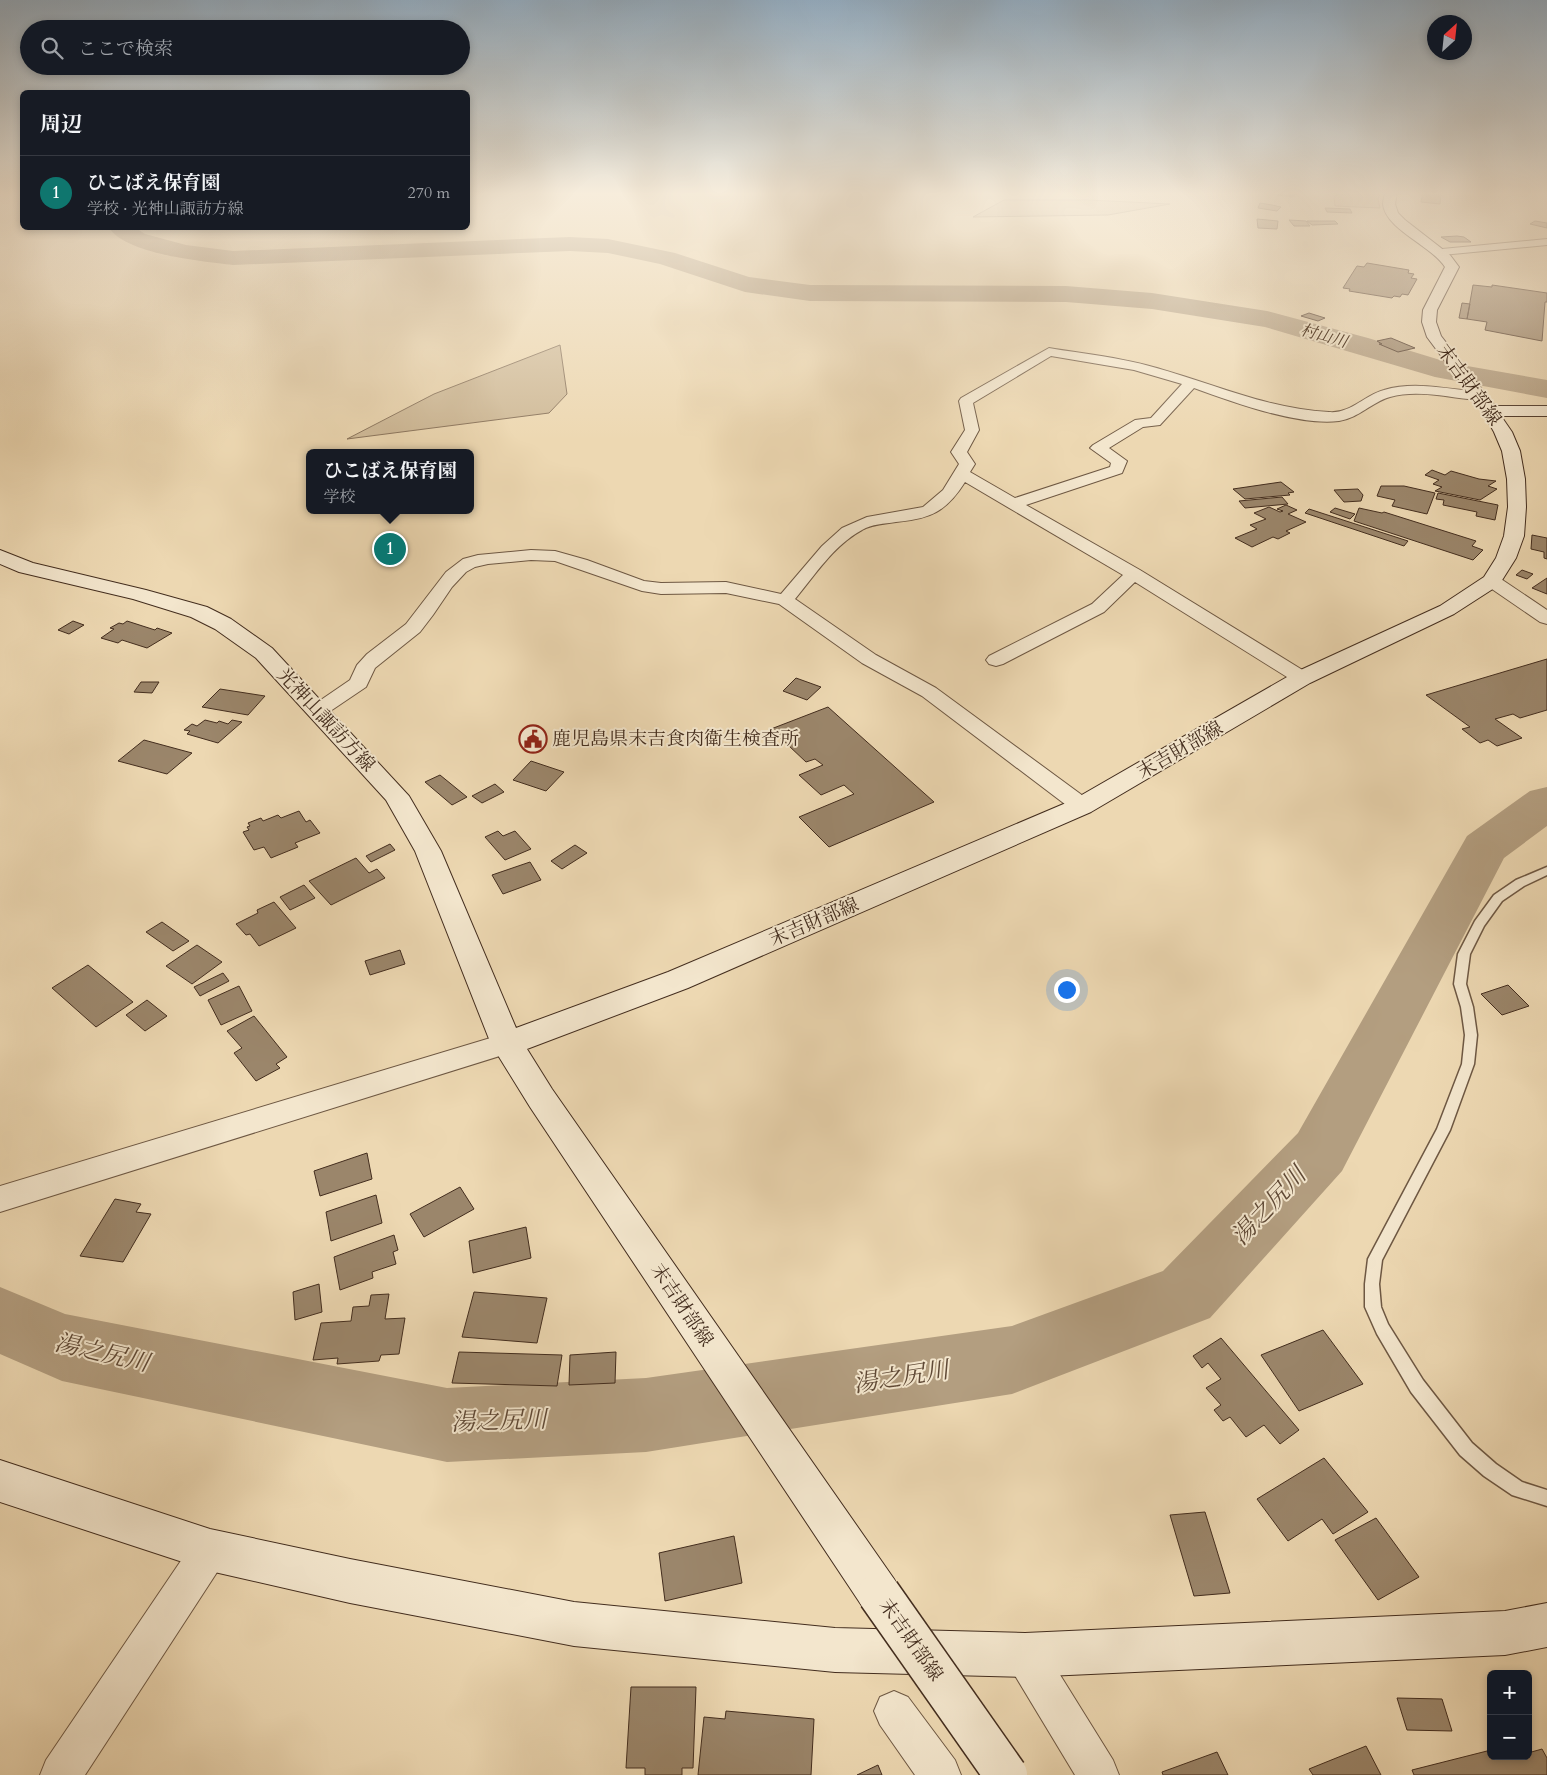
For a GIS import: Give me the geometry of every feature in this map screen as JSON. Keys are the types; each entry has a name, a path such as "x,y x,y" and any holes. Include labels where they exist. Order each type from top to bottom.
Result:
{"main road":[{"name":"末吉財部線","path":"1006,1775 873,1586 541,1098 507,1044 678,980 1082,806 1302,678 1447,610 1492,581 1506,558 1514,536 1517,507 1516,479 1512,451 1490,411 1443,352 1434,337 1429,316 1432,305 1449,275"},
{"path":"1490,411 1547,411"},
{"name":"光神山諏訪方線","path":"0,556 26,568 139,594 199,612 223,624 264,653 319,710 396,796 428,851 507,1044"},
{"path":"0,1480 210,1550 350,1581 574,1624 835,1650 1025,1655 1505,1633 1547,1625"}],"street":[{"path":"785,600 839,539 856,527 875,519 922,514 941,502 959,481 967,464 959,452 972,430 966,401 1049,352 1145,369 1235,398 1307,415 1335,418 1348,414 1386,394 1414,392 1478,396"},
{"path":"1014,503 1117,470 1119,461 1098,448 1140,423 1155,422 1190,384"},
{"path":"962,474 1134,574 1302,678"},
{"path":"319,710 359,683 362,671 371,658 414,628 458,569 470,562 487,558 537,555 556,556 571,560 609,576 654,588 720,587 785,600 870,659 930,692 1082,806"},
{"path":"996,660 1098,608 1134,574"},
{"path":"1492,581 1547,618"},
{"path":"0,1200 507,1044"},
{"path":"61,1775 210,1550"},
{"path":"1025,1655 1098,1775"},
{"path":"894,1711 940,1775"}],"lane":[{"path":"1547,871 1520,884 1498,898 1479,924 1464,954 1460,984 1467,1007 1471,1035 1468,1064 1443,1130 1375,1259 1372,1284 1373,1307 1382,1330 1417,1386 1466,1449 1490,1470 1518,1489 1547,1498"}],"shaded area":[{"path":"560,345 567,394 549,413 347,439 434,394"}],"building":[{"path":"1351,275 1413,275 1411,278 1417,279 1408,295 1402,294 1400,297 1394,296 1392,298 1349,291 1350,289 1343,288"},
{"path":"1473,285 1492,287 1492,285 1547,293 1542,341 1485,330 1487,322 1467,319"},
{"path":"1462,303 1470,304 1467,319 1459,318"},
{"path":"1309,313 1325,318 1318,321 1301,316"},
{"path":"1391,338 1415,348 1398,352 1379,344 1382,344 1377,341"},
{"path":"1432,470 1445,475 1451,471 1479,479 1496,481 1488,486 1497,489 1480,500 1435,491 1442,487 1433,484 1439,480 1425,475"},
{"path":"1281,482 1294,492 1288,493 1290,495 1245,499 1233,489"},
{"path":"1381,486 1404,486 1435,493 1427,514 1392,506 1395,500 1377,496"},
{"path":"1358,489 1363,495 1361,501 1344,502 1334,490"},
{"path":"1438,493 1498,505 1495,520 1476,516 1477,512 1443,505 1444,500 1436,499"},
{"path":"1282,497 1288,504 1245,508 1239,501"},
{"path":"1286,505 1297,510 1288,514 1306,522 1286,531 1290,533 1278,539 1273,537 1252,547 1235,538 1257,529 1250,525 1266,519 1254,513 1269,507 1280,512 1283,511 1277,509"},
{"path":"1335,508 1355,514 1350,519 1330,512"},
{"path":"1359,508 1384,512 1476,541 1472,546 1483,550 1473,560 1354,521"},
{"path":"1309,509 1408,541 1404,546 1305,513"},
{"path":"1532,535 1547,538 1547,559 1544,558 1544,552 1531,549"},
{"path":"1522,570 1533,574 1527,579 1516,575"},
{"path":"1547,578 1547,594 1532,588"},
{"path":"73,621 84,625 69,634 58,630"},
{"path":"127,621 172,633 147,648 122,640 118,643 101,638 114,629 110,628"},
{"path":"1547,659 1547,710 1520,718 1513,714 1495,719 1522,738 1497,746 1488,740 1480,743 1462,729 1470,727 1426,695"},
{"path":"796,678 821,687 807,700 783,691"},
{"path":"141,682 159,682 152,693 134,692"},
{"path":"220,689 265,696 248,715 202,707"},
{"path":"828,707 934,802 829,847 799,817 854,794 844,785 821,795 799,775 823,765 815,759 806,762 771,729"},
{"path":"205,720 228,724 232,720 242,722 218,743 187,734 190,731 184,730 192,724 197,726"},
{"path":"144,740 192,753 167,774 118,761"},
{"path":"531,761 564,772 546,791 513,780"},
{"path":"440,775 467,797 452,805 425,782"},
{"path":"495,784 504,792 482,803 472,796"},
{"path":"299,811 306,822 310,820 320,833 295,843 298,847 271,858 264,847 254,850 243,832 249,830 247,827 250,826 248,823 261,818 263,821 278,815 281,818"},
{"path":"498,831 503,836 515,831 531,849 505,860 485,837"},
{"path":"390,844 395,850 371,862 366,856"},
{"path":"575,845 587,853 562,869 551,861"},
{"path":"356,858 369,873 377,869 385,878 331,905 309,881"},
{"path":"530,862 541,880 503,894 492,875"},
{"path":"304,885 315,898 290,910 280,897"},
{"path":"274,902 296,928 259,946 250,934 246,935 236,924 258,913 257,910"},
{"path":"162,922 189,941 173,951 146,932"},
{"path":"197,945 222,962 192,984 166,966"},
{"path":"400,950 405,964 370,975 365,961"},
{"path":"88,965 133,1002 96,1027 52,988"},
{"path":"223,973 229,981 200,996 194,987"},
{"path":"1508,985 1529,1006 1502,1015 1481,994"},
{"path":"239,986 252,1011 221,1025 208,1000"},
{"path":"147,1000 167,1016 145,1031 126,1015"},
{"path":"254,1016 287,1057 276,1064 280,1068 256,1081 234,1053 242,1048 227,1031"},
{"path":"367,1153 372,1179 320,1196 314,1171"},
{"path":"460,1187 474,1209 424,1237 410,1214"},
{"path":"376,1195 382,1223 331,1241 326,1212"},
{"path":"115,1199 141,1204 136,1212 151,1214 123,1262 80,1256"},
{"path":"526,1227 531,1258 473,1273 469,1241"},
{"path":"394,1235 398,1250 393,1252 396,1264 372,1272 373,1278 340,1290 334,1257"},
{"path":"319,1284 322,1312 295,1320 293,1292"},
{"path":"474,1292 547,1298 537,1343 462,1337"},
{"path":"389,1294 385,1319 405,1318 399,1354 381,1355 379,1361 337,1364 338,1358 313,1360 321,1323 351,1321 353,1307 369,1306 371,1295"},
{"path":"1323,1330 1363,1384 1299,1411 1261,1355"},
{"path":"1221,1338 1299,1430 1280,1444 1264,1425 1246,1437 1230,1417 1223,1421 1214,1410 1221,1405 1206,1388 1221,1379 1208,1363 1202,1368 1193,1356"},
{"path":"459,1352 562,1355 557,1386 452,1383"},
{"path":"616,1352 615,1383 569,1385 570,1355"},
{"path":"1324,1458 1368,1512 1333,1534 1322,1519 1288,1541 1257,1499"},
{"path":"1205,1512 1230,1593 1194,1596 1170,1515"},
{"path":"1376,1518 1419,1577 1378,1600 1335,1540"},
{"path":"734,1536 742,1583 665,1601 659,1553"},
{"path":"631,1687 696,1687 693,1768 682,1768 682,1775 645,1775 645,1768 626,1768"},
{"path":"1397,1698 1442,1699 1452,1731 1407,1730"},
{"path":"726,1711 814,1719 811,1775 698,1775 704,1717 725,1719"},
{"path":"1366,1746 1381,1775 1313,1775 1309,1769"},
{"path":"1542,1749 1547,1758 1547,1775 1414,1775 1412,1770 1487,1751 1487,1760 1532,1760 1532,1752"},
{"path":"1217,1752 1228,1775 1163,1775 1162,1772"},
{"path":"878,1765 882,1775 857,1775"}],"waterway":[{"name":"村山川","path":"717,275 745,284 810,293 1066,294 1152,301 1267,319 1358,344 1445,371 1547,389"},
{"name":"湯之尻川","path":"0,1320 62,1347 447,1425 646,1415 1012,1360 1186,1295 1320,1152 1485,848 1547,802"}],"place":[{"name":"ひこばえ保育園","path":"390,549"},
{"name":"鹿児島県末吉食肉衛生検査所","path":"533,739"}]}
